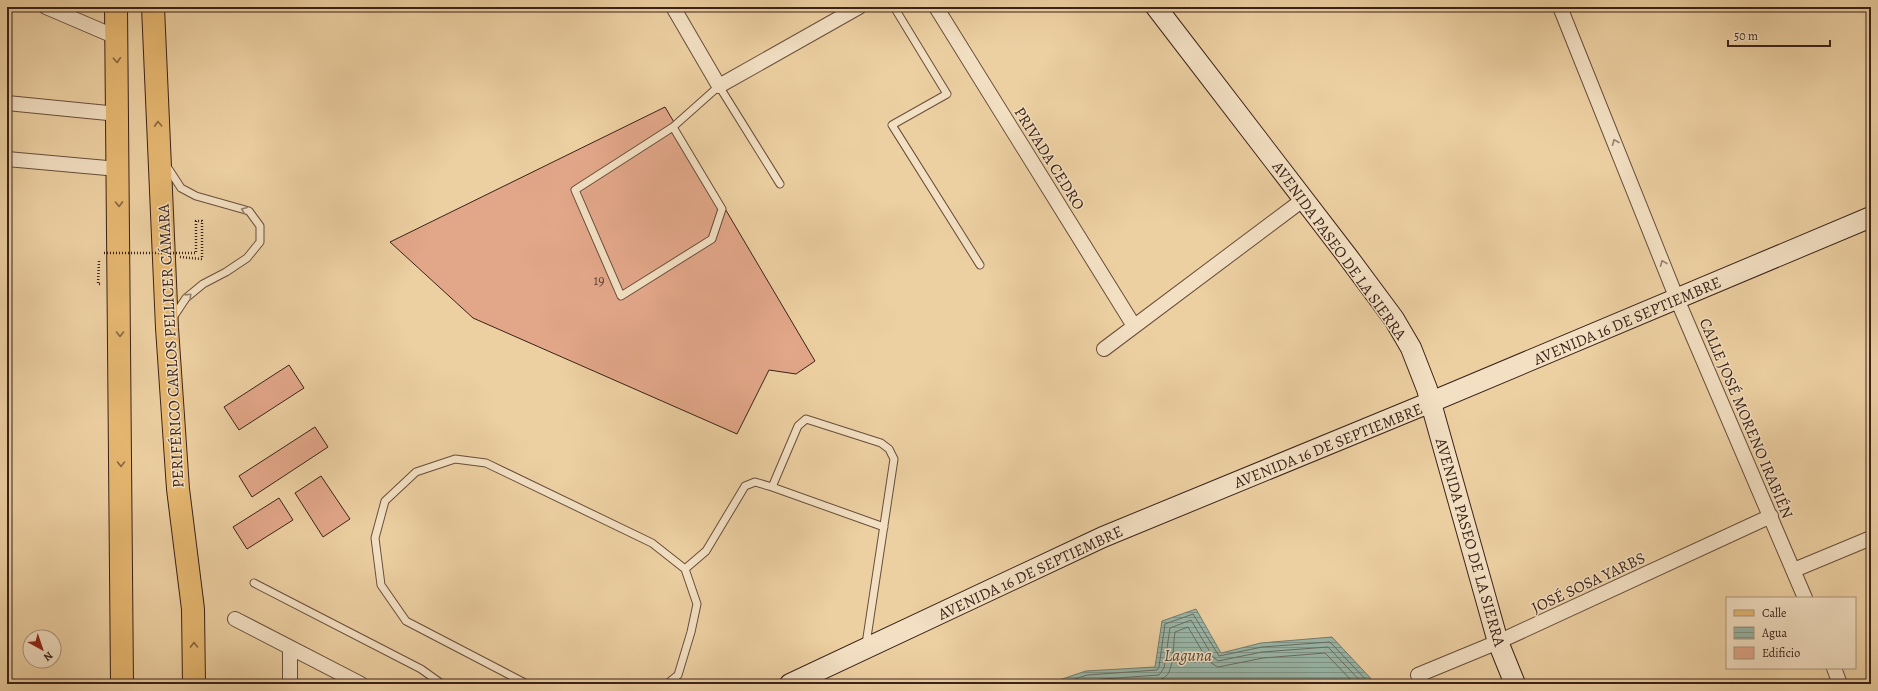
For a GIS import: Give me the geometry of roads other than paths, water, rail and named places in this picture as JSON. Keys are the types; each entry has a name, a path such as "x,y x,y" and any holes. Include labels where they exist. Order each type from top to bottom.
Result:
{"main road":[{"path":"116,7 122,684"},
{"name":"PERIFÉRICO CARLOS PELLICER CÁMARA","path":"153,7 167,328 178,489 193,609 194,684"},
{"name":"AVENIDA PASEO DE LA SIERRA","path":"1156,7 1304,199 1400,329 1417,361 1431,402 1498,642 1515,684"},
{"name":"AVENIDA 16 DE SEPTIEMBRE","path":"790,684 1103,537 1431,402 1871,217"},
{"path":"178,489 179,684"}],"street":[{"path":"46,7 116,37"},
{"path":"673,7 719,86 859,7"},
{"name":"PRIVADA CEDRO","path":"936,7 1134,326"},
{"name":"CALLE JOSÉ MORENO IRABIÉN","path":"1560,7 1678,299 1805,597"},
{"path":"7,103 118,114"},
{"path":"7,159 118,169"},
{"path":"1104,349 1304,199"},
{"name":"JOSÉ SOSA YARBS","path":"1418,676 1498,642 1771,516"},
{"path":"1794,570 1871,538"},
{"path":"235,619 361,684"},
{"path":"290,648 290,684"},
{"path":"1834,669 1840,684"}],"lane":[{"path":"894,7 947,94 892,125 980,265"},
{"path":"673,127 722,209 712,239 622,296 575,190 673,127 719,86 780,184"},
{"path":"160,155 180,188 196,196 249,211 260,226 260,242 247,258 226,272 203,284 186,298 167,328"},
{"path":"772,487 798,426 806,419 881,443 889,449 894,459 866,648"},
{"path":"527,684 406,621 381,585 375,538 385,501 416,472 455,459 486,463 652,543 685,569 697,604 691,632 678,675 667,684"},
{"path":"685,569 706,551 746,486 755,482 884,527"},
{"path":"254,583 421,668 442,684"}],"water":[{"name":"Laguna","path":"1196,609 1221,653 1261,643 1332,637 1376,684 1047,684 1086,671 1155,667 1162,621"}]}
